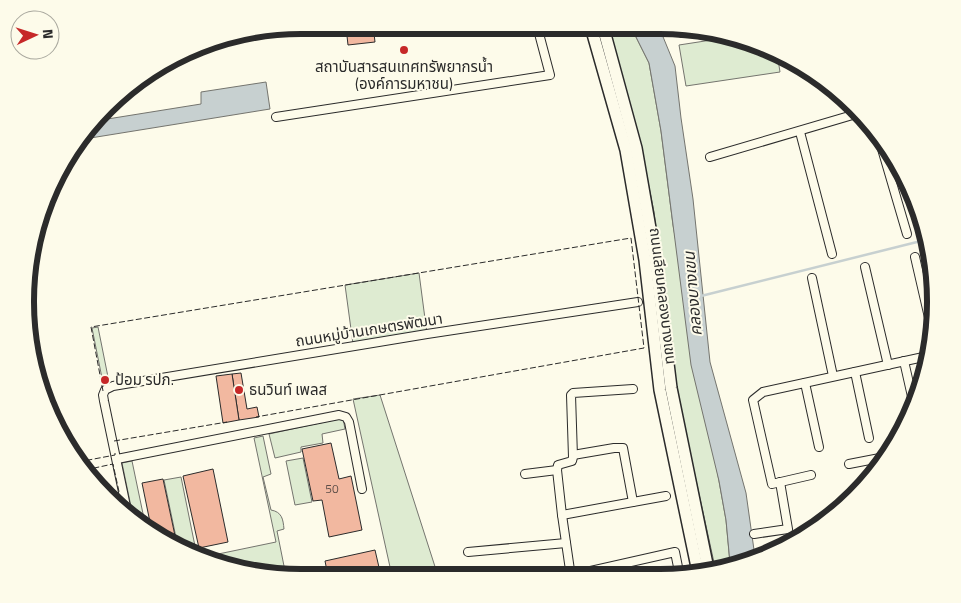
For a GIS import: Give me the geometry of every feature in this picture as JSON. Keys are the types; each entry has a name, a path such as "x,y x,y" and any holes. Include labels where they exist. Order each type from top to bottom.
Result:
{"main road":[{"name":"ถนนเลียบคลองบางเขน","path":"593,34 656,257 671,388 707,565"},
{"name":"ถนนเลียบคลองบางเขน","path":"604,34 636,148 645,260 660,390 697,567"}],"street":[{"path":"276,117 550,75 539,34"},
{"path":"710,158 852,115"},
{"path":"800,132 832,254"},
{"path":"884,157 907,234"},
{"path":"914,257 927,310"},
{"path":"865,267 888,365"},
{"path":"812,278 833,376"},
{"name":"ถนนหมู่บ้านเกษตรพัฒนา","path":"117,459 103,395 105,390 113,386 428,334 638,302"},
{"path":"811,475 772,484 753,400 763,392 921,357"},
{"path":"904,361 911,393"},
{"path":"855,372 869,438"},
{"path":"805,383 819,447"},
{"path":"568,569 557,470 558,466 572,461 572,395 573,393 633,389"},
{"path":"126,503 117,459 339,415 346,417 349,422 362,489"},
{"path":"573,455 623,448 633,502"},
{"path":"849,464 875,460"},
{"path":"525,474 557,470"},
{"path":"754,534 788,529 780,482"},
{"path":"562,515 666,496"},
{"path":"468,552 566,543"},
{"path":"600,569 675,552 678,569"}],"green space":[{"path":"610,34 634,34 649,63 661,131 673,225 726,520 730,560 714,563 676,389 654,212 641,147"},
{"path":"714,40 729,43 778,61 780,72 686,86 679,45"},
{"path":"419,273 427,334 353,344 345,285"},
{"path":"98,327 108,377 102,378 92,328"},
{"path":"380,395 436,569 390,569 353,399"},
{"path":"343,418 345,429 322,434 323,443 301,447 301,452 275,458 269,434"},
{"path":"263,436 271,474 263,477 271,510 280,514 283,522 284,529 277,531 285,569 249,564 214,555 276,542 254,438"},
{"path":"303,458 312,502 295,505 286,461"},
{"path":"132,461 144,517 131,508 122,463"},
{"path":"181,477 195,547 176,538 164,480"}],"water":[{"name":"คลองบางเขน","path":"634,34 662,34 675,66 693,199 710,362 746,493 754,552 730,560 726,520 719,481 691,365 661,131 649,63"},
{"path":"266,82 270,109 90,138 105,119 201,104 201,92"}],"building":[{"path":"347,34 374,34 375,42 348,45"},
{"name":"ธนวินท์ เพลส","path":"241,373 247,409 257,407 259,417 239,420 232,374"},
{"path":"232,374 239,420 223,423 216,376"},
{"path":"331,443 339,479 351,476 362,530 329,537 322,500 313,501 302,449"},
{"path":"213,469 228,542 199,548 183,476"},
{"path":"163,479 175,537 150,522 142,483"},
{"path":"375,550 379,569 327,569 325,561"}],"waterway":[{"name":"คลองบางเขน","path":"701,296 920,241"}],"fence":[{"path":"103,391 91,327 631,238 644,348 256,417"},
{"path":"114,441 227,422"},
{"path":"86,460 115,455 115,453"},
{"path":"92,468 113,464 121,499"}],"place":[{"name":"สถาบันสารสนเทศทรัพยากรน้ำ (องค์การมหาชน)","path":"404,50"},
{"name":"ป้อม รปภ.","path":"105,380"},
{"name":"ธนวินท์ เพลส","path":"239,390"}]}
